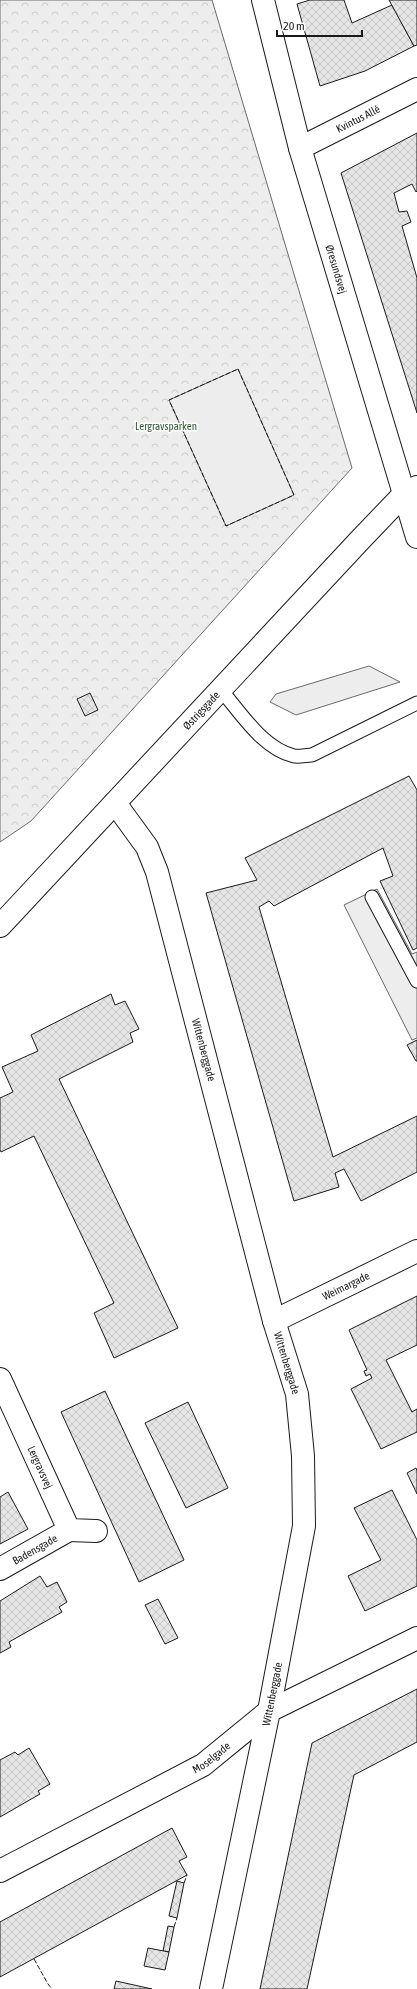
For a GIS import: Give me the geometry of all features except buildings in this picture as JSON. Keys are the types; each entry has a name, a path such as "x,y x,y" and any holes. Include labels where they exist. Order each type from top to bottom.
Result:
{"street":[{"name":"Øresundsvej","path":"263,0 300,148 410,491 417,537"},
{"name":"Kvintus Allé","path":"300,148 417,89"},
{"name":"Østrigsgade","path":"0,926 410,491"},
{"name":"Wittenberggade","path":"115,804 147,847 159,878 274,1321 297,1394 303,1456 304,1526 269,1711 211,1989"},
{"name":"Weimargade","path":"274,1321 417,1251"},
{"name":"Lergravsvej","path":"0,1380 69,1530"},
{"path":"69,1530 96,1531"},
{"name":"Badensgade","path":"0,1569 69,1530"},
{"name":"Moselgade","path":"0,1871 203,1765 269,1711 417,1638"}],"lane":[{"path":"221,690 262,738 279,750 295,757 312,754 417,703"},
{"path":"372,898 417,981"}],"green space":[{"name":"Lergravsparken","path":"0,0 212,0 352,468 31,821 0,842"}],"shaded area":[{"path":"238,369 294,495 226,526 169,400"},
{"path":"369,666 400,682 296,715 270,702 276,694"},
{"path":"377,889 412,954 417,952 417,1038 412,1040 344,905"}],"fence":[{"path":"238,369 294,495 226,526 169,400 238,369"},
{"path":"184,1883 187,1875"},
{"path":"174,1927 177,1918"},
{"path":"34,1959 52,1989"}]}
